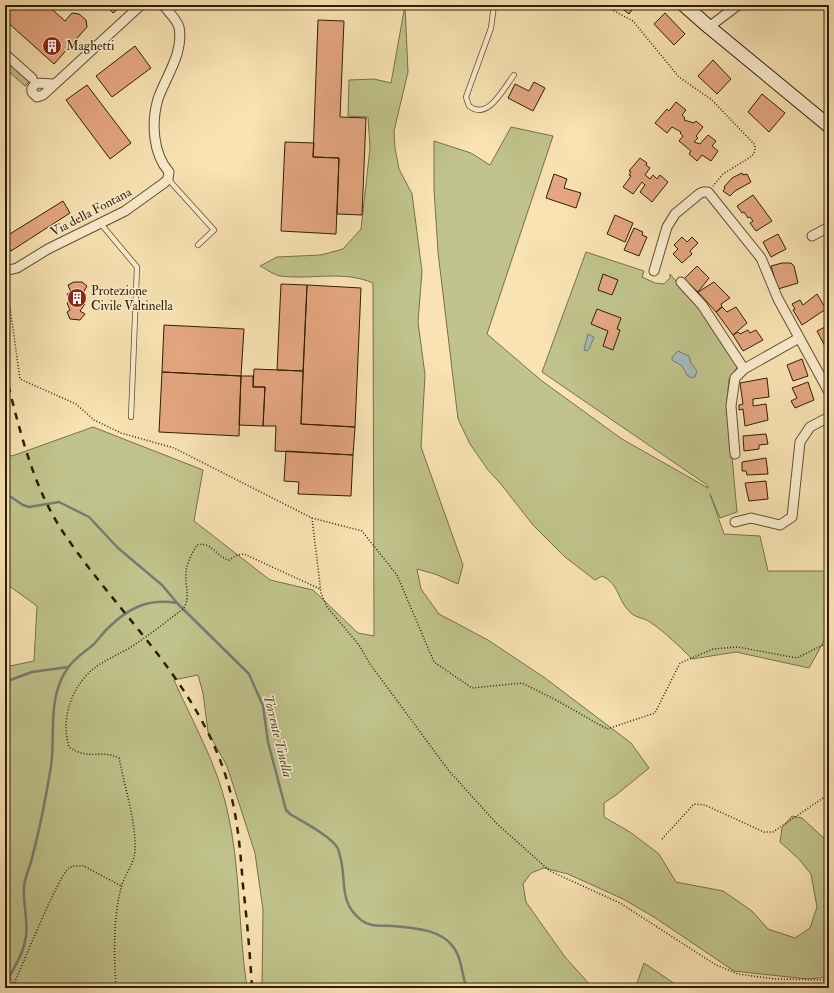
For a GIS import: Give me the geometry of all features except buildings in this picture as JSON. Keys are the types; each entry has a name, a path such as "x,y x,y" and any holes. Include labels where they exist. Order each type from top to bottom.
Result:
{"street":[{"path":"54,84 141,5"},
{"path":"163,5 179,25 180,40 176,59 158,101 155,125 155,143 162,165 169,172 168,179"},
{"path":"684,5 709,28 829,126"},
{"path":"709,28 738,5"},
{"path":"5,54 32,78"},
{"name":"Via della Fontana","path":"6,275 48,249 125,211 164,184 168,179"},
{"path":"654,271 666,227 670,220 699,194 708,192 761,258 778,299 829,392"},
{"path":"812,236 829,227"},
{"path":"681,282 702,305 744,369"},
{"path":"735,454 731,406 733,380 744,369 799,338"},
{"path":"735,522 751,518 780,525 792,517 800,442 810,427 829,417"}],"lane":[{"path":"494,5 491,28 466,101 469,106 479,112 484,111 490,106 514,75"},
{"path":"168,179 214,230 198,245"},
{"path":"101,224 137,267 131,417"}],"path":[{"path":"602,5 633,21 679,77 712,100 755,145 755,151 752,156 723,174 708,192"},
{"path":"6,275 20,379 76,404 94,420 121,433 174,448 312,518 362,531 397,575 434,662 472,688 522,683 556,700 607,729 655,713 680,663 713,649 738,647 797,658 829,642"},
{"path":"312,518 320,589 327,607 359,645 387,688 450,771 497,824 550,871 620,903 716,965 738,974 775,979 829,980"},
{"path":"116,988 114,962 117,909 121,887 132,863 135,851 132,822 119,758 112,754 83,755 69,747 66,728 67,712 70,702 77,689 89,673 98,666 135,645 183,609 187,603 186,572 189,558 197,545 203,543 208,545 223,559 229,560 237,555 244,554 320,589"},
{"path":"662,840 694,804 705,805 764,832 773,832 829,794"},
{"path":"12,988 58,885 69,868 77,865 84,866 121,887"}],"green space":[{"path":"405,5 408,72 394,131 395,148 399,169 412,194 422,271 418,322 425,375 421,447 463,565 458,584 435,574 417,569 421,589 439,614 488,640 545,678 631,743 649,768 604,803 604,817 630,832 659,854 676,882 723,891 752,911 768,929 795,938 810,928 817,907 811,874 799,859 780,842 782,828 792,816 802,818 829,843 829,977 807,979 734,971 654,917 623,899 568,874 544,868 531,873 523,884 526,902 565,957 593,988 262,988 263,910 255,853 227,766 208,732 203,693 198,675 174,680 211,760 223,792 232,831 235,854 247,988 16,988 5,969 5,667 34,661 37,606 5,583 5,453 12,456 93,427 203,470 194,521 270,580 313,590 358,633 374,636 373,283 362,279 339,276 280,276 260,266 277,257 321,255 343,249 361,229 370,148 368,117 348,116 349,80 374,79 391,83"},
{"path":"10,63 30,81 25,86 5,68"},
{"path":"511,127 553,136 487,334 542,381 622,439 708,488 707,485 542,372 586,252 644,271 642,277 655,283 664,284 670,278 670,274 704,314 738,366 729,379 727,401 737,512 720,518 710,494 724,534 760,536 768,571 826,571 829,577 829,632 809,668 736,652 692,659 656,626 631,613 626,608 612,583 608,579 602,576 595,580 565,557 533,525 488,470 470,444 458,419 438,252 434,189 434,141 471,153 490,165"},
{"path":"644,963 681,988 632,988 636,986"}],"water":[{"path":"588,334 594,337 587,351 584,350"},
{"path":"678,351 689,356 691,363 697,371 695,377 692,378 687,375 682,366 672,360 672,357"}],"waterway":[{"name":"Torrente Tinella","path":"5,493 23,505 29,507 59,502 89,517 118,548 162,585 178,604 249,674 263,706 268,742 286,810 290,814 322,833 338,848 342,865 344,890 349,906 365,923 376,926 393,926 418,929 435,933 442,937 449,942 459,957 467,988"},
{"path":"5,986 25,943 26,924 24,884 38,835 47,789 51,766 55,701 61,680 67,668 123,615 148,603 177,603"},
{"path":"5,682 32,672 68,667"}],"railway":[{"path":"5,372 21,435 35,477 54,516 65,535 86,564 173,675 192,704 209,735 223,768 232,797 241,856 252,988"}],"place":[{"name":"Maghetti","path":"52,46"},
{"name":"Protezione Civile Valtinella","path":"77,298"}]}
